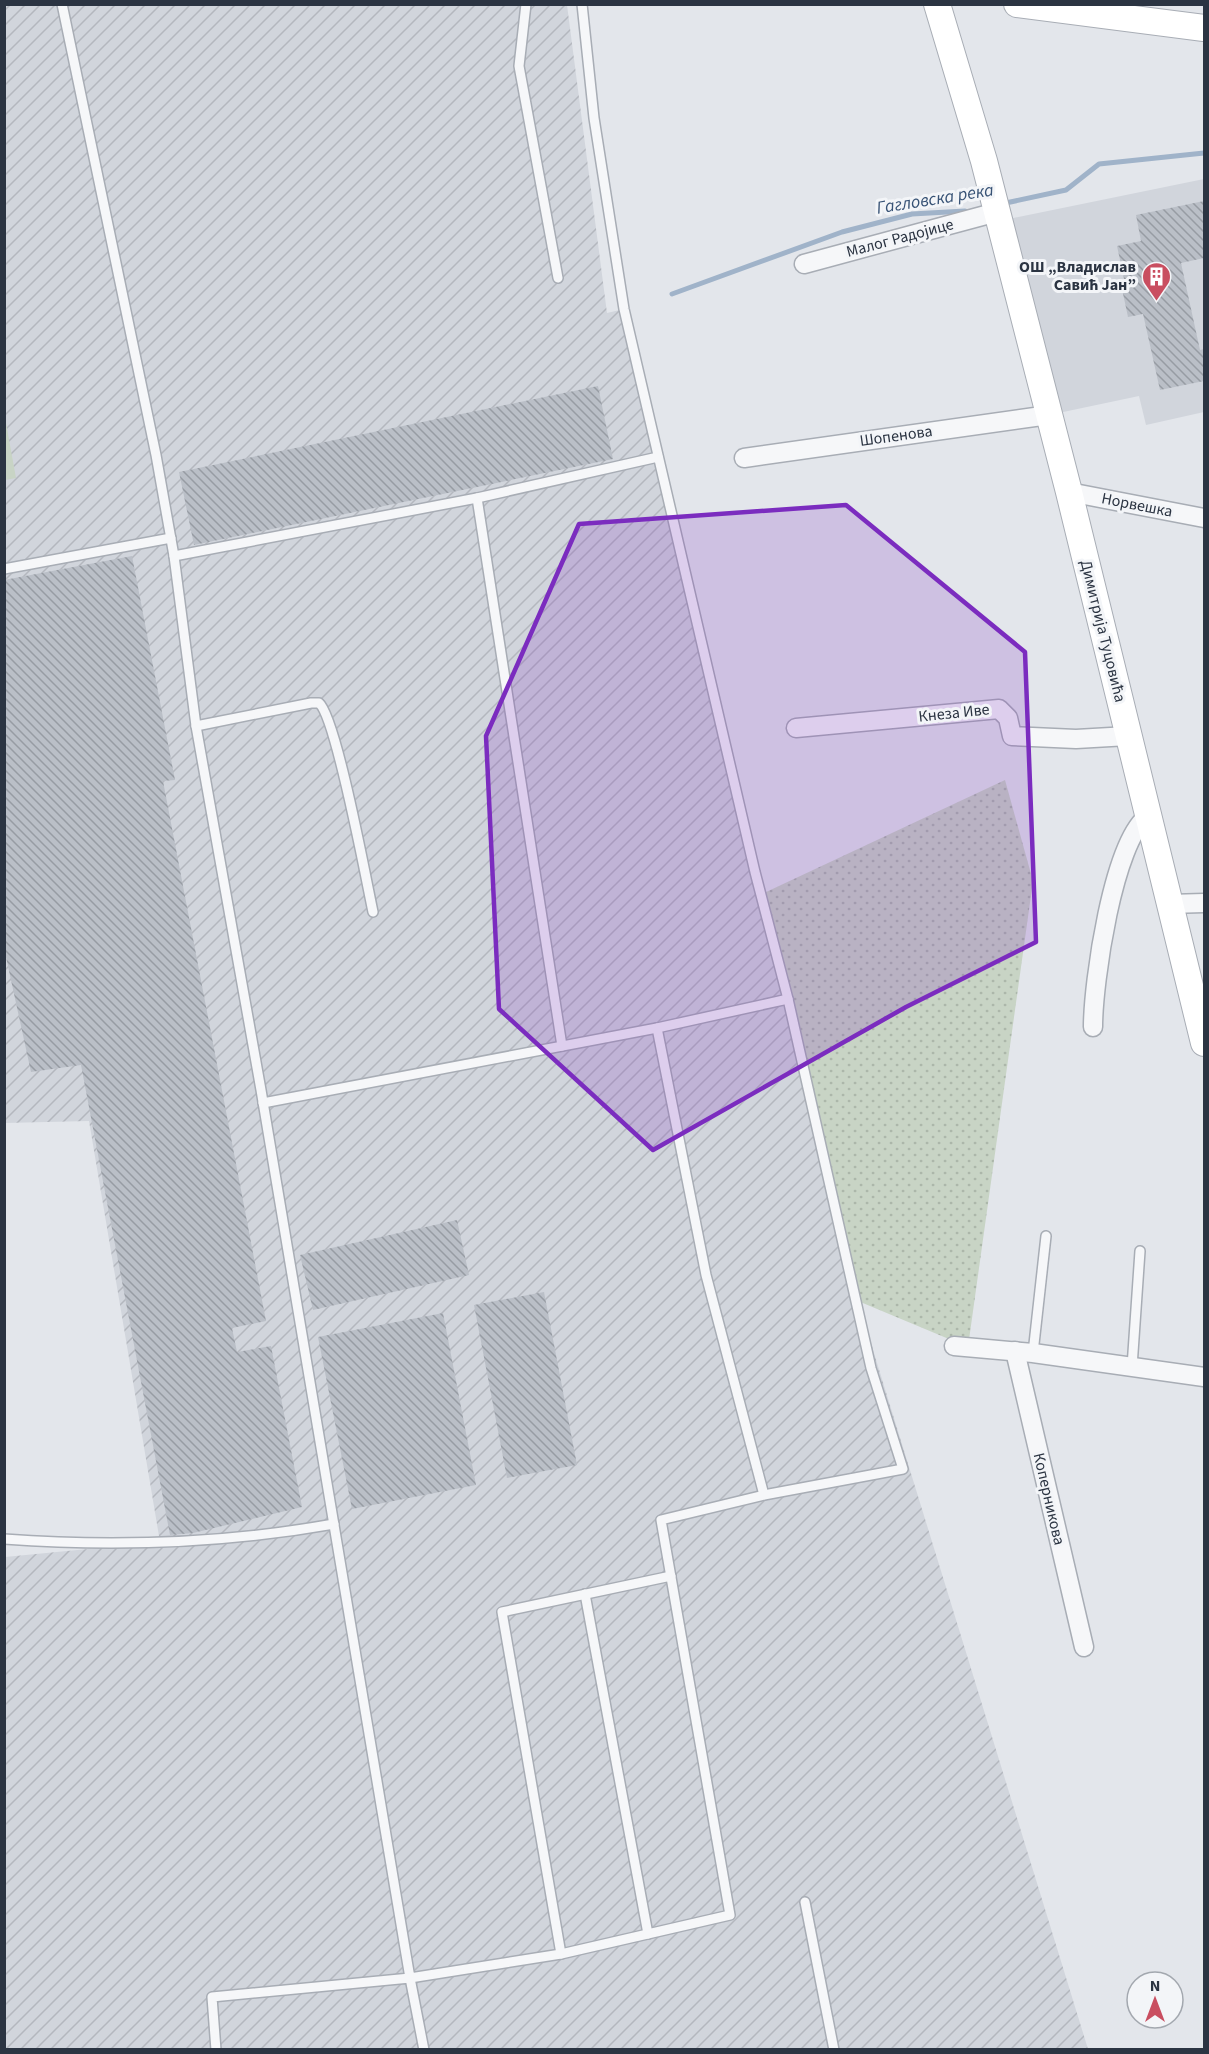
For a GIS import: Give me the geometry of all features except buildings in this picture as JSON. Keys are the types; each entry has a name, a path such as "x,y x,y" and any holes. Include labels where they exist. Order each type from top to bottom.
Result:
{"street":[{"name":"Димитрија Туцовића","path":"937,4 984,161 1069,492 1204,1042"},
{"path":"1017,4 1204,28"},
{"name":"Малог Радојице","path":"804,264 998,217"},
{"name":"Шопенова","path":"744,458 1049,415"},
{"name":"Норвешка","path":"1069,492 1204,518"},
{"name":"Кнеза Иве","path":"796,728 999,708 1008,718 1012,736 1076,739 1128,736"},
{"path":"1093,1027 1095,979 1112,896 1131,836 1148,816"},
{"path":"1169,904 1204,903"},
{"path":"954,1346 1024,1352 1204,1377"},
{"name":"Коперникова","path":"1024,1352 1084,1647"}],"lane":[{"path":"62,4 171,538 196,726 263,1103 410,1978 424,2049"},
{"path":"526,4 519,66 558,279"},
{"path":"216,2049 212,1997 410,1978 561,1954 730,1915 661,1520 764,1495 903,1469 871,1368 788,999 752,861 624,309 594,118 582,4"},
{"path":"174,556 477,498 658,457"},
{"path":"477,498 562,1046"},
{"path":"4,569 171,538"},
{"path":"196,726 311,703 320,703 325,707 336,744 373,912"},
{"path":"263,1103 657,1028 788,999"},
{"path":"657,1028 706,1275 764,1495"},
{"name":"Коперникова","path":"1024,1352 1046,1236"},
{"path":"1132,1366 1140,1251"},
{"path":"4,1539 106,1542 196,1540 271,1535 334,1524"},
{"path":"561,1954 502,1612 671,1576"},
{"path":"585,1594 648,1934"},
{"path":"805,1902 834,2049"}],"highlighted area":[{"path":"846,505 1025,652 1036,942 906,1007 653,1150 499,1009 486,736 579,524"}],"shaded area":[{"path":"5,5 567,5 607,313 624,309 858,1301 1088,2049 5,2050 5,1557 160,1542 89,1121 5,1123"},
{"path":"1204,179 1204,412 1146,425 1139,396 1049,415 999,221"}],"green space":[{"path":"4,412 16,478 5,480 4,480"},
{"path":"1005,780 1033,881 968,1347 858,1301 764,893"}],"waterway":[{"name":"Гагловска река","path":"1001,204 1066,190 1099,164 1204,153"},
{"name":"Гагловска река","path":"672,294 842,232 912,214 965,211"}],"place":[{"name":"ОШ „Владислав Савић Јан”","path":"1157,302"}]}
